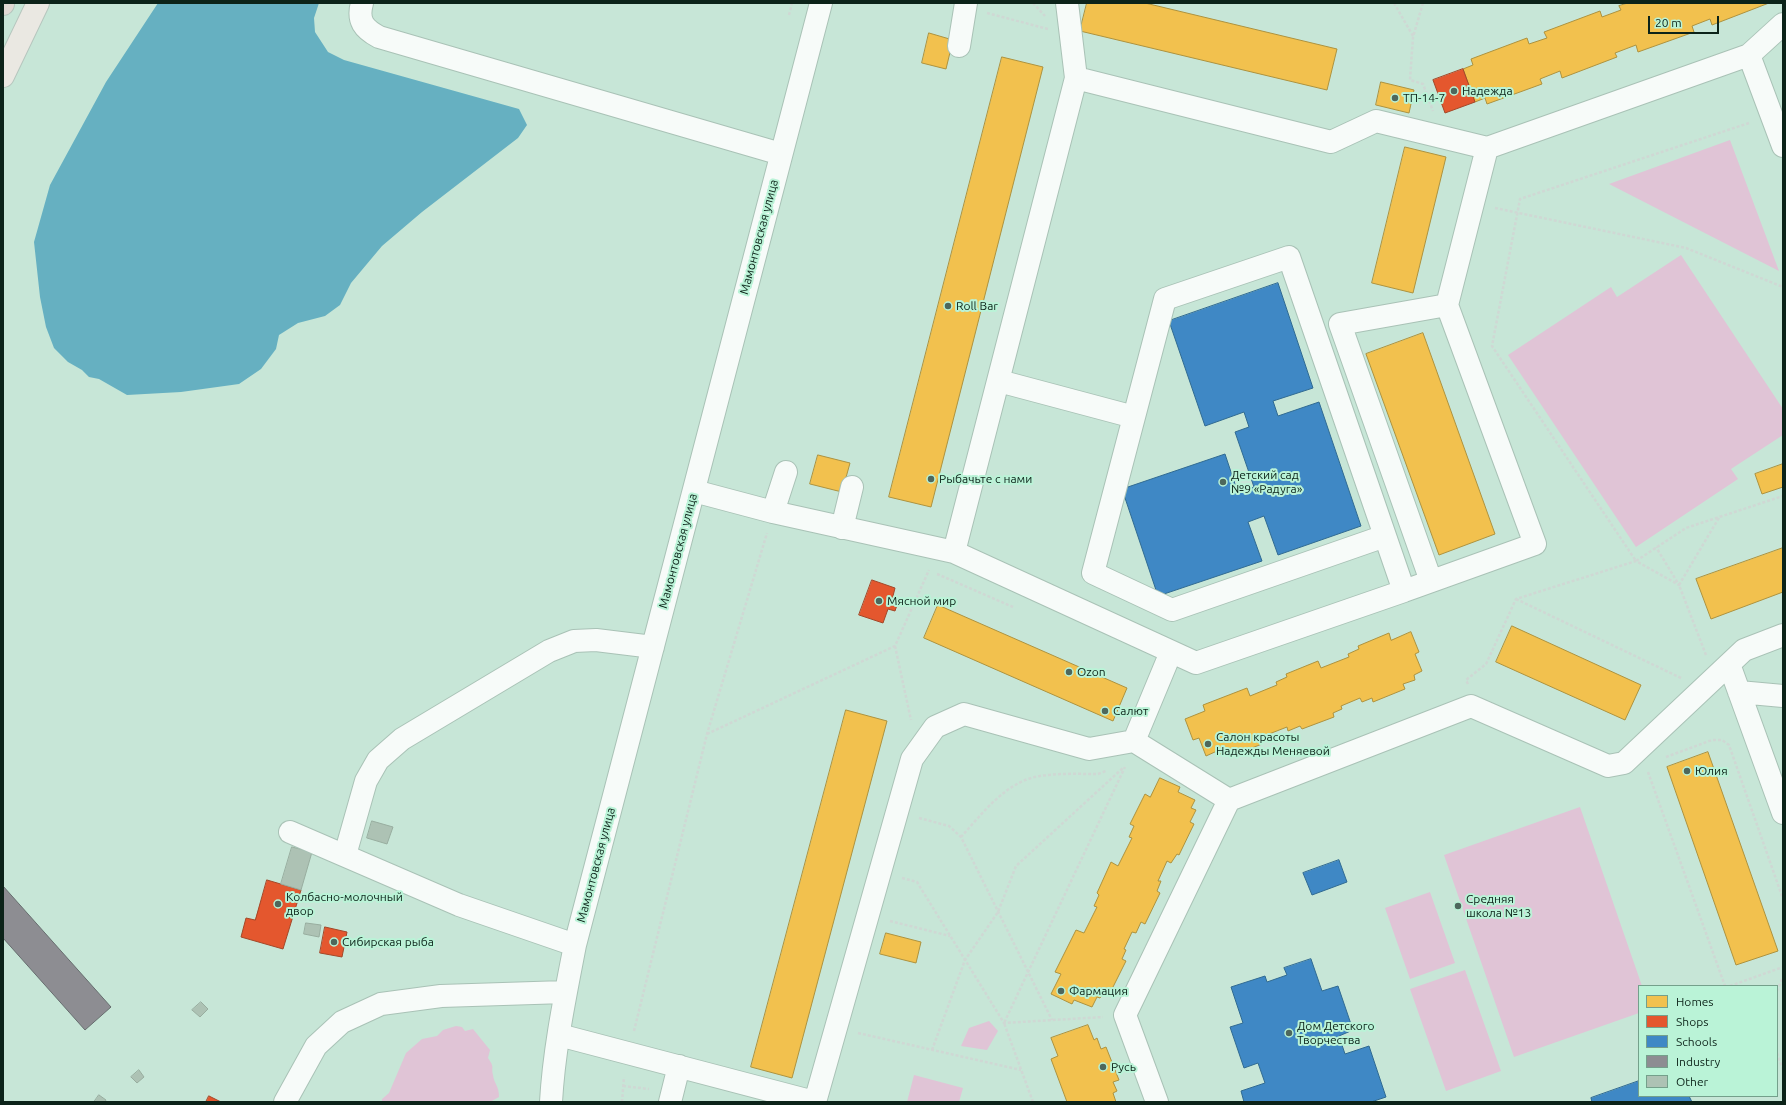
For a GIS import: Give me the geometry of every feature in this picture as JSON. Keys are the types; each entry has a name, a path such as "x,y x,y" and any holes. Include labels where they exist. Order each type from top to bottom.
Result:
{"main road":[{"path":"3,76 38,3"}],"street":[{"path":"362,3 361,21 368,30 380,37 781,154"},
{"name":"Мамонтовская улица","path":"551,1102 552,1077 575,945 821,3"},
{"path":"954,552 1076,78 1066,3"},
{"path":"959,46 966,5"},
{"path":"1076,78 1330,142 1376,121 1487,148 1748,55 1783,24"},
{"path":"1748,55 1783,146"},
{"path":"694,491 773,512 954,552 1196,663 1534,544 1447,304 1487,148"},
{"path":"1385,536 1172,610 1093,573 1165,299 1289,257 1404,591"},
{"path":"1431,581 1340,324 1447,304"},
{"path":"999,381 1134,417"},
{"path":"773,512 786,472"},
{"path":"842,528 852,487"},
{"path":"1156,1102 1125,1014 1229,800 1471,706 1608,766 1624,764 1643,757 1729,664 1744,650 1783,635"},
{"path":"345,855 366,781 378,760 402,739 549,651 574,641 596,640 653,647"},
{"path":"1134,741 1171,652"},
{"path":"1729,664 1783,812"},
{"path":"1739,692 1783,696"},
{"path":"559,1035 815,1102 912,759 935,727 964,714 1089,749 1134,741 1229,800"},
{"path":"290,832 459,905 575,945"},
{"path":"285,1102 316,1046 342,1022 380,1004 440,996 566,992"},
{"path":"670,1102 679,1066"}],"path":[{"path":"789,15 792,3"},
{"path":"1394,3 1413,37"},
{"path":"1423,3 1413,37 1410,80 1423,84 1435,117"},
{"path":"966,5 1052,30"},
{"path":"1679,585 1636,561 1492,346 1520,199 1771,116"},
{"path":"1473,204 1686,248 1783,287"},
{"path":"1471,689 1466,680 1486,664 1516,599 1636,561 1686,528 1783,496"},
{"path":"622,1102 628,1053 707,734 773,512"},
{"path":"1679,585 1721,516"},
{"path":"1656,547 1679,585 1707,657"},
{"path":"707,734 895,646 928,570 1014,607"},
{"path":"1516,599 1684,679"},
{"path":"1725,985 1643,757 1712,740 1722,740 1729,745 1783,899"},
{"path":"1113,769 1126,765"},
{"path":"932,1050 965,960 998,912 1016,866 1126,765"},
{"path":"1004,1023 1126,765"},
{"path":"961,837 991,804 1007,791 1022,782 1038,776 1098,774 1108,771"},
{"path":"897,812 949,826 961,837 1052,1020"},
{"path":"880,873 917,882 1004,1023 1033,1102"},
{"path":"868,916 950,936"},
{"path":"1733,985 1783,967"},
{"path":"1778,989 1783,977"},
{"path":"1004,1023 1108,1017"},
{"path":"836,1028 1022,1070"},
{"path":"1778,1056 1783,1070"}],"shaded area":[{"path":"1730,140 1779,271 1609,184"},
{"path":"1681,255 1783,409 1783,435 1731,469 1738,479 1636,547 1508,355 1611,287 1617,297"},
{"path":"1580,807 1642,985 1638,985 1638,1013 1514,1057 1444,855"},
{"path":"1430,892 1455,963 1410,979 1385,908"},
{"path":"1465,970 1501,1071 1446,1091 1410,989"},
{"path":"989,1021 998,1031 987,1050 961,1046 969,1028"},
{"path":"456,1026 462,1027 465,1031 473,1029 490,1050 488,1058 492,1065 492,1072 499,1097 490,1102 382,1102 382,1099 389,1093 406,1053 422,1039 437,1036 443,1030"},
{"path":"914,1075 963,1088 959,1102 907,1102"}],"water":[{"path":"158,3 319,3 314,18 315,32 328,52 344,60 519,109 527,125 518,138 422,212 382,246 351,283 340,305 325,316 298,323 279,335 276,349 261,369 239,384 181,392 127,395 99,379 89,377 82,370 68,362 54,348 46,327 40,297 34,242 50,185 106,82"}],"building: Homes":[{"path":"1087,3 1145,3 1337,49 1327,90 1080,31"},
{"path":"1628,3 1769,3 1712,25 1710,19 1692,26 1694,32 1638,52 1636,45 1615,53 1617,57 1562,78 1560,71 1540,79 1542,84 1487,104 1485,98 1475,102 1463,69 1473,65 1471,59 1527,38 1529,44 1547,38 1544,32 1600,11 1602,17 1621,10 1619,6"},
{"path":"929,33 953,40 946,69 922,63"},
{"path":"1002,57 1043,67 931,507 889,497"},
{"name":"ТП-14-7","path":"1381,82 1414,90 1409,113 1376,105"},
{"path":"1405,147 1446,157 1413,293 1372,283"},
{"path":"1423,333 1495,534 1439,555 1366,354"},
{"path":"818,455 850,463 842,492 810,484"},
{"path":"1783,464 1783,487 1762,494 1755,474"},
{"path":"1783,548 1783,592 1711,619 1696,579"},
{"path":"938,605 1127,688 1113,721 924,638"},
{"path":"1512,626 1641,685 1625,720 1496,662"},
{"path":"1411,632 1419,652 1415,654 1422,671 1414,675 1415,680 1403,684 1405,689 1373,702 1372,698 1362,702 1360,698 1341,706 1342,709 1333,713 1334,717 1302,729 1300,726 1288,731 1287,727 1269,734 1270,737 1261,741 1262,744 1229,757 1227,751 1218,755 1217,751 1206,756 1199,738 1193,740 1185,719 1205,711 1203,705 1247,688 1250,696 1277,685 1276,682 1287,677 1286,674 1318,661 1321,668 1349,657 1348,654 1359,649 1358,646 1389,633 1391,640"},
{"path":"846,710 887,721 792,1078 751,1067"},
{"path":"1708,752 1778,951 1736,965 1667,767"},
{"path":"1160,778 1180,787 1178,792 1195,800 1191,808 1196,810 1190,822 1194,824 1179,855 1177,854 1171,863 1167,861 1158,881 1161,881 1157,891 1160,893 1145,924 1141,922 1136,933 1132,932 1124,949 1126,950 1122,959 1126,961 1110,993 1104,991 1100,998 1097,997 1092,1007 1074,1000 1072,1004 1051,994 1061,974 1055,972 1076,930 1084,933 1097,907 1094,906 1099,895 1097,893 1111,862 1118,866 1132,838 1129,837 1134,826 1130,824 1145,794 1150,797"},
{"path":"886,933 921,942 916,963 880,954"},
{"path":"1088,1025 1094,1040 1097,1038 1101,1049 1106,1047 1119,1080 1113,1082 1117,1091 1113,1093 1116,1102 1067,1102 1051,1059 1058,1056 1051,1038"}],"building: Shops":[{"name":"Надежда","path":"1463,69 1475,102 1445,113 1433,80"},
{"name":"Мясной мир","path":"872,580 895,588 892,600 898,602 895,611 888,609 883,623 859,615"},
{"name":"Колбасно-молочный двор","path":"267,880 301,890 283,949 241,937 246,918 255,920"},
{"name":"Сибирская рыба","path":"325,927 347,932 342,957 320,953"},
{"path":"209,1096 221,1102 206,1102"}],"building: Schools":[{"path":"1278,283 1313,388 1273,401 1278,416 1319,402 1361,526 1278,555 1264,516 1248,522 1262,561 1158,596 1122,489 1225,454 1238,493 1254,487 1235,432 1249,427 1244,412 1205,426 1169,321"},
{"path":"1339,860 1347,882 1312,895 1303,873"},
{"name":"Дом Детского Творчества","path":"1311,959 1322,991 1338,986 1353,1030 1339,1036 1345,1054 1369,1046 1386,1097 1371,1102 1244,1102 1241,1091 1265,1083 1258,1063 1244,1068 1230,1027 1243,1023 1231,987 1265,976 1267,982 1287,975 1284,968"},
{"path":"1638,1081 1638,1097 1690,1097 1692,1102 1592,1102 1591,1098"}],"building: Industry":[{"path":"3,886 111,1007 85,1030 3,938"}],"building: Other":[{"path":"372,821 393,827 387,844 367,838"},
{"path":"292,847 312,852 301,890 281,884"},
{"path":"306,923 321,925 319,937 304,934"},
{"path":"201,1002 208,1009 200,1017 192,1010"},
{"path":"139,1070 144,1077 137,1083 131,1077"},
{"path":"99,1095 106,1100 105,1102 94,1102"}],"place":[{"name":"Надежда","path":"1454,91"},
{"name":"ТП-14-7","path":"1395,98"},
{"name":"Roll Bar","path":"948,306"},
{"name":"Рыбачьте с нами","path":"931,479"},
{"name":"Детский сад №9 «Радуга»","path":"1223,482"},
{"name":"Мясной мир","path":"879,601"},
{"name":"Ozon","path":"1069,672"},
{"name":"Салют","path":"1105,711"},
{"name":"Салон красоты Надежды Меняевой","path":"1208,744"},
{"name":"Юлия","path":"1687,771"},
{"name":"Колбасно-молочный двор","path":"278,904"},
{"name":"Средняя школа №13","path":"1458,906"},
{"name":"Сибирская рыба","path":"334,942"},
{"name":"Фармация","path":"1061,991"},
{"name":"Дом Детского Творчества","path":"1289,1033"},
{"name":"Русь","path":"1103,1067"}]}
